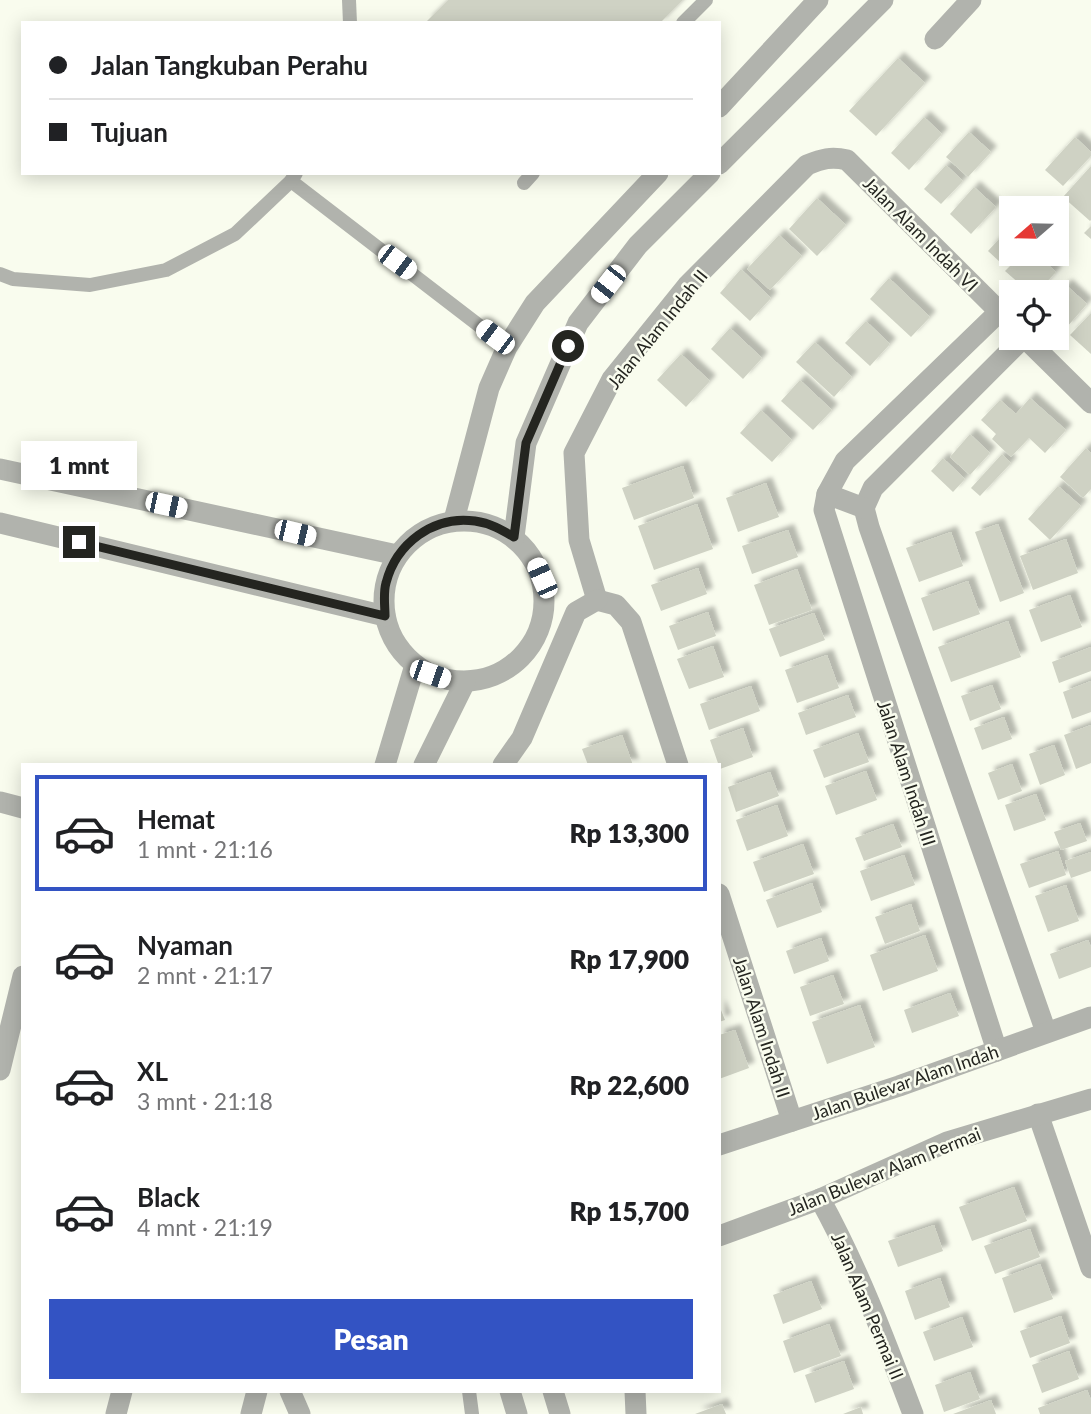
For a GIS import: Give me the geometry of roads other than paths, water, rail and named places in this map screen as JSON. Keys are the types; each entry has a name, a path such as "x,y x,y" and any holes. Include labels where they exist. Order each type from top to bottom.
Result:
{"street":[{"path":"721,105 818,0"},
{"path":"721,162 883,0"},
{"path":"935,40 971,0"},
{"name":"Jalan Alam Indah VI","path":"824,158 847,160 999,312"},
{"name":"Jalan Alam Indah II","path":"597,600 579,540 574,453 580,441 612,379 687,286 807,165 824,158"},
{"path":"454,520 489,388 507,347 536,303 656,175"},
{"path":"514,537 526,443 579,323 638,245 708,175"},
{"path":"864,508 827,494 845,461 999,323"},
{"path":"1012,350 873,488 864,508 1046,1032"},
{"path":"1036,350 1091,403"},
{"path":"0,468 397,555"},
{"name":"Jalan Alam Indah III","path":"827,494 824,510 828,526 997,1051"},
{"path":"454,520 475,521 496,527 514,537 531,556 542,578 545,603 541,628 529,650 511,667 489,678 465,682 439,677 415,665 401,651 385,616 385,584 397,555 413,538 432,526 454,520"},
{"path":"0,523 385,616"},
{"path":"504,763 522,738 576,612 597,600 616,606 631,622 677,763"},
{"path":"385,763 415,665"},
{"path":"425,763 465,682"},
{"path":"0,802 21,807"},
{"name":"Jalan Alam Indah II","path":"721,900 792,1121"},
{"path":"0,1070 21,984"},
{"name":"Jalan Bulevar Alam Indah","path":"721,1144 1091,1017"},
{"name":"Jalan Bulevar Alam Permai","path":"721,1235 820,1199 947,1142 1091,1099"},
{"path":"1038,1114 1091,1268"},
{"name":"Jalan Alam Permai II","path":"820,1199 845,1245 872,1306 913,1414"},
{"path":"116,1414 121,1393"},
{"path":"251,1414 256,1393"},
{"path":"291,1393 300,1414"},
{"path":"511,1393 517,1414"},
{"path":"554,1393 560,1414"},
{"path":"635,1393 636,1414"}],"lane":[{"path":"349,0 350,21"},
{"path":"686,21 706,0"},
{"path":"0,274 13,279 90,285 166,270 235,234 294,177 507,347"},
{"path":"469,1393 472,1414"}]}
